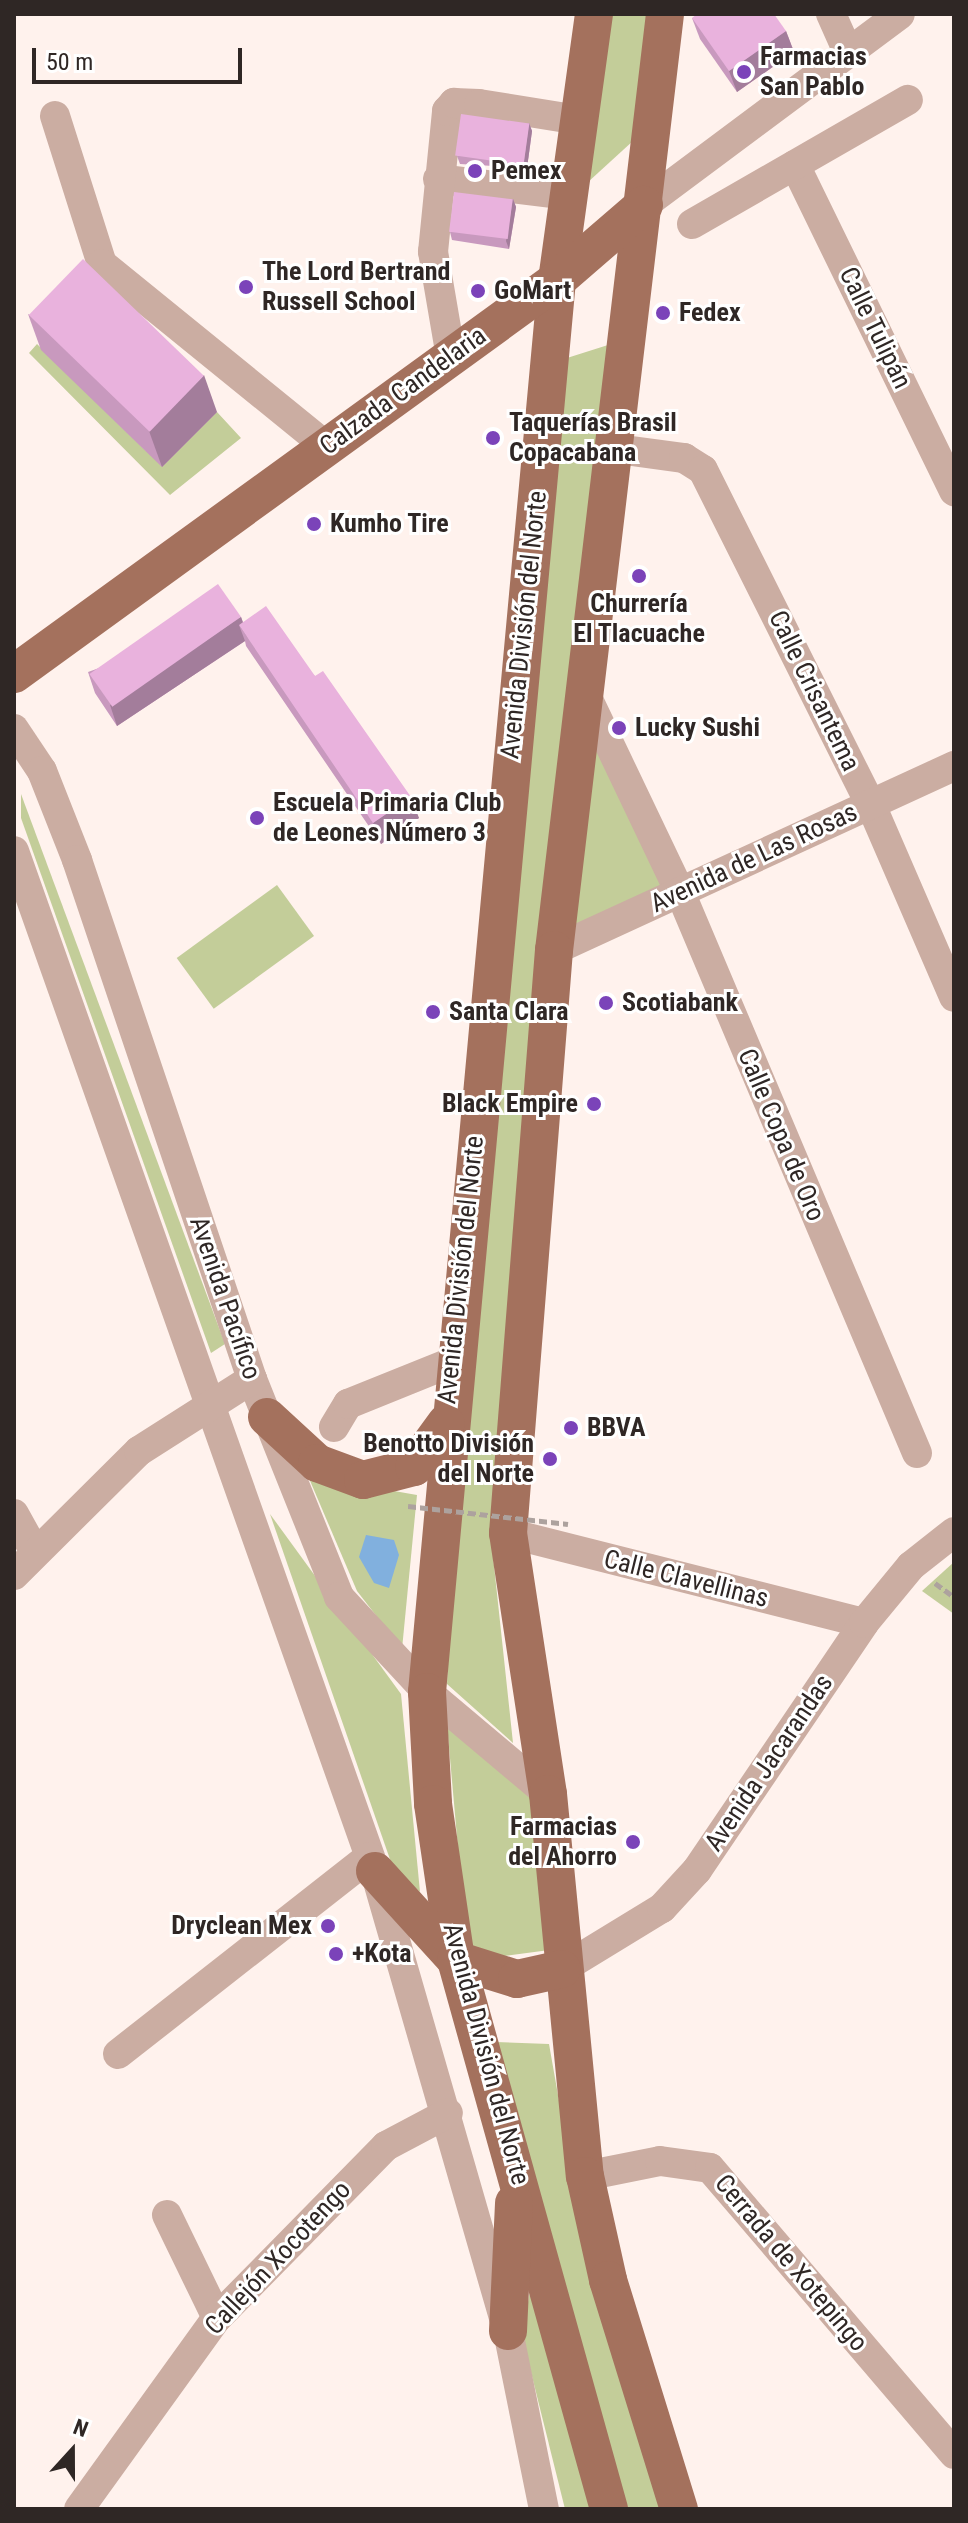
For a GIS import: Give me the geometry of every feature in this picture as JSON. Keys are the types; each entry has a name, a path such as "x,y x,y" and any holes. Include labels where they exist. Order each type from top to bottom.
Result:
{"main road":[{"name":"Avenida División del Norte","path":"594,14 557,280 446,1423 427,1692 433,1804 456,1960 609,2509"},
{"path":"665,14 617,449 583,688 554,950 508,1533 548,1794 562,1969 585,2176 608,2280 679,2509"},
{"name":"Calzada Candelaria","path":"14,674 557,280 644,205"},
{"path":"267,1417 317,1463 363,1480 414,1467 446,1423"},
{"path":"372,1864 456,1960 517,1979 562,1969"},
{"path":"508,2331 516,2168"}],"street":[{"path":"831,14 848,52"},
{"name":"Calzada Candelaria","path":"644,205 900,14"},
{"path":"692,224 908,100"},
{"path":"451,357 434,288 438,179 454,103 579,120"},
{"path":"55,116 102,264 327,447"},
{"name":"Calle Tulipán","path":"795,165 954,491"},
{"path":"438,179 569,195"},
{"name":"Calle Crisantema","path":"617,449 684,458 703,470 871,805 954,997"},
{"name":"Calle Copa de Oro","path":"583,688 680,892 917,1453"},
{"name":"Avenida Pacífico","path":"14,729 42,771 77,860 252,1379 339,1597 427,1692 548,1794"},
{"name":"Avenida de Las Rosas","path":"554,950 954,766"},
{"name":"Avenida Pacífico","path":"14,851 211,1400 372,1864"},
{"path":"334,1427 348,1404 452,1362"},
{"path":"14,1575 33,1548 139,1451 211,1400 252,1379"},
{"path":"14,1514 33,1548"},
{"name":"Avenida Jacarandas","path":"562,1969 662,1908 697,1870 864,1623 911,1566 954,1532"},
{"name":"Calle Clavellinas","path":"508,1533 864,1623"},
{"path":"118,2054 372,1864"},
{"name":"Avenida División del Norte","path":"372,1864 448,2113 508,2331 544,2509"},
{"name":"Callejón Xocotengo","path":"79,2509 217,2318 386,2146 448,2113"},
{"name":"Cerrada de Xotepingo","path":"585,2176 660,2161 710,2168 954,2454"},
{"path":"167,2215 217,2318"}],"path":[{"path":"408,1506 568,1524"}],"green space":[{"path":"607,14 649,14 634,140 587,183"},
{"path":"37,344 146,451 217,412 241,438 170,495 29,353"},
{"path":"608,345 492,1547 513,1743 447,1684 456,1469 567,358"},
{"path":"595,691 679,892 564,944"},
{"path":"21,794 225,1344 211,1353 21,818"},
{"path":"277,885 314,936 214,1009 177,958"},
{"path":"308,1476 417,1495 402,1649 357,1591"},
{"path":"270,1514 401,1694 420,1892 393,1868"},
{"path":"954,1562 954,1614 922,1591"},
{"path":"446,1713 544,1798 557,1949 468,1961"},
{"path":"495,2042 549,2044 573,2180 665,2509 622,2509"},
{"path":"534,2268 598,2509 565,2509 522,2336"}],"water":[{"path":"366,1535 394,1540 399,1555 389,1588 374,1583 359,1557"}],"building":[{"path":"697,14 774,14 786,31 729,71 692,18"},
{"path":"461,114 529,124 523,165 455,156"},
{"path":"454,192 513,199 508,239 449,232"},
{"path":"83,259 204,376 150,432 29,315"},
{"path":"218,584 241,617 112,707 89,674"},
{"path":"266,606 315,676 323,671 411,797 373,823 239,625"}],"place":[{"name":"Farmacias San Pablo","path":"744,72"},
{"name":"Pemex","path":"475,171"},
{"name":"The Lord Bertrand Russell School","path":"246,287"},
{"name":"GoMart","path":"478,291"},
{"name":"Fedex","path":"663,313"},
{"name":"Taquerías Brasil Copacabana","path":"493,438"},
{"name":"Kumho Tire","path":"314,524"},
{"name":"Churrería El Tlacuache","path":"639,576"},
{"name":"Lucky Sushi","path":"619,728"},
{"name":"Escuela Primaria Club de Leones Número 3","path":"257,818"},
{"name":"Scotiabank","path":"606,1003"},
{"name":"Santa Clara","path":"433,1012"},
{"name":"Black Empire","path":"594,1104"},
{"name":"BBVA","path":"571,1428"},
{"name":"Benotto División del Norte","path":"550,1459"},
{"name":"Farmacias del Ahorro","path":"633,1842"},
{"name":"Dryclean Mex","path":"328,1926"},
{"name":"+Kota","path":"336,1954"}]}
